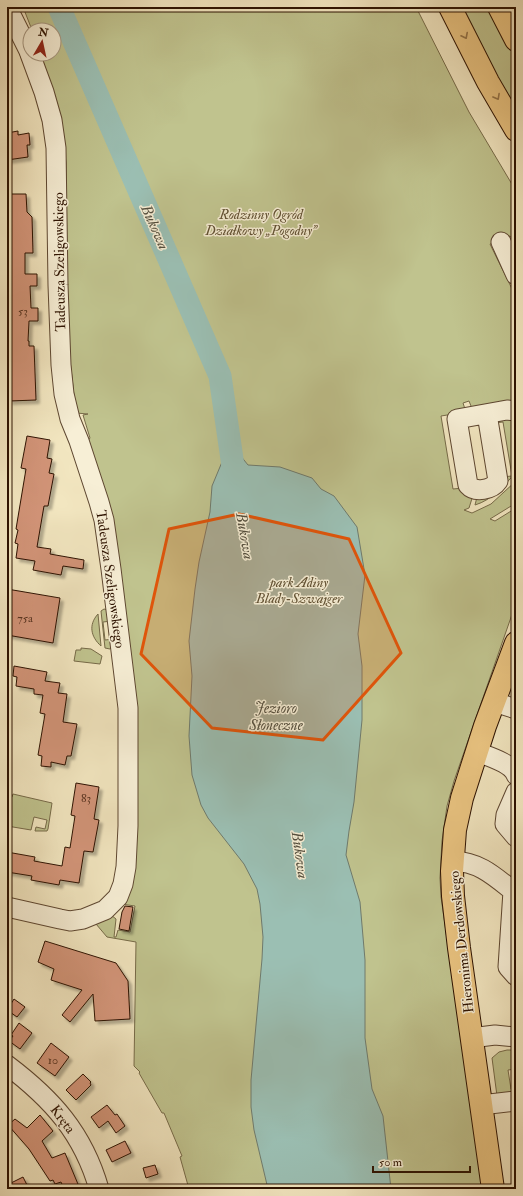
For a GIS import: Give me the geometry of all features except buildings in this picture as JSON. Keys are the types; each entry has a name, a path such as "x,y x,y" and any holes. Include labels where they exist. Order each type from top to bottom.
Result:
{"main road":[{"path":"450,7 488,82 516,130"},
{"path":"499,7 516,40"},
{"name":"Hieronima Derdowskiego","path":"503,677 516,633"},
{"name":"Hieronima Derdowskiego","path":"492,1189 453,896 453,861 458,816 462,798 476,752 516,643"}],"street":[{"name":"Tadeusza Szeligowskiego","path":"7,7 22,38"},
{"name":"Tadeusza Szeligowskiego","path":"7,907 70,921 83,919 105,910 118,897 123,884 126,866 128,826 128,708 111,569 104,520 79,441 70,419 64,394 58,285 56,148 52,120 33,62"},
{"path":"501,242 516,275"},
{"path":"487,414 507,410 516,411"},
{"path":"494,702 516,709"},
{"path":"476,752 506,764 515,772 516,775"},
{"path":"516,792 506,815 505,824 516,838"},
{"path":"453,861 464,861 485,869 514,892 508,968 516,976"},
{"path":"471,1038 495,1035 516,1036"},
{"name":"Kręta","path":"7,1065 45,1096 68,1123 88,1158 99,1189"},
{"path":"481,1105 516,1101"}],"highlighted area":[{"path":"239,514 349,539 401,653 323,740 212,728 141,654 169,529"}],"green space":[{"path":"23,7 416,7 469,112 516,191 516,245 510,236 490,244 516,297 516,407 473,411 469,401 463,403 466,412 441,416 453,489 463,488 474,492 469,508 464,510 472,513 491,504 516,481 516,503 490,519 495,521 516,508 516,603 454,781 447,806 442,841 440,878 441,897 483,1189 189,1189 180,1157 182,1156 164,1113 162,1113 139,1073 140,1072 134,1066 136,942 107,937 96,924 111,915 116,919 114,937 116,937 118,930 130,932 135,906 121,904 136,737 87,442 90,438 83,415 88,414 76,413 70,360 66,264 66,162 58,113 43,62 62,62 62,22 29,22"},
{"path":"458,7 491,7 516,56 516,112"},
{"path":"516,414 516,448 514,459 516,472 493,496 475,505 478,493 502,477 512,476 503,422 493,422"},
{"path":"104,609 108,610 112,621 103,622 105,640 114,639 110,649 105,648 101,611"},
{"path":"98,614 101,646 95,639 92,631 93,622"},
{"path":"81,648 91,649 102,656 100,664 74,661 76,650 81,650"},
{"path":"13,794 52,803 47,831 35,831 36,827 45,829 47,820 34,817 31,830 7,826 7,796 12,797"},
{"path":"516,1050 516,1069 508,1070 511,1089 516,1089 516,1094 497,1096 492,1058 499,1052"}],"water":[{"name":"Jezioro Słoneczne","path":"227,442 234,442 236,450 248,465 280,467 312,478 321,489 334,496 357,527 365,575 358,634 362,666 362,720 354,802 346,855 360,902 365,960 365,1038 372,1089 383,1116 391,1189 268,1189 254,1130 251,1107 251,1080 262,959 263,937 260,904 257,889 244,864 208,818 201,805 192,775 189,736 192,676 189,641 195,589 199,562 210,512 212,486 222,462 227,456"}],"waterway":[{"name":"Bukowa","path":"59,7 220,376 234,473"}],"park label":[{"name":"Rodzinny Ogród Działkowy „Pogodny”","path":"261,222"},
{"name":"park Adiny Blady-Szwajger","path":"299,590"}]}
